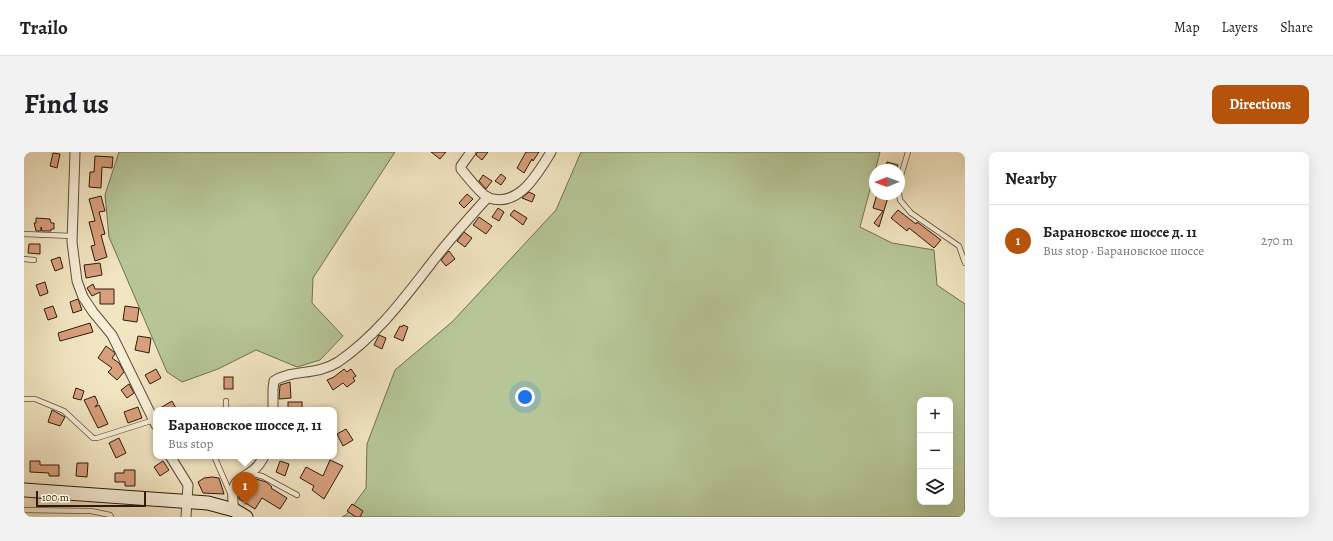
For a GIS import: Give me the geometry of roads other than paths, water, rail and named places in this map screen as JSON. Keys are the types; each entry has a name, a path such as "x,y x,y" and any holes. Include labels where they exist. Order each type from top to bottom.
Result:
{"main road":[{"path":"24,490 208,503 234,510 246,517"}],"street":[{"path":"75,152 72,236 77,281 83,297 112,335 153,419"},
{"path":"471,152 461,166 461,169 488,197 507,198 522,191 536,175 551,152"},
{"path":"273,407 272,389 274,381 287,375 314,372 326,368 354,350 389,316 448,241 488,197"},
{"path":"172,459 188,485 186,517"},
{"path":"234,510 232,489 239,479 251,474 262,459"}],"lane":[{"path":"904,164 908,152"},
{"path":"900,200 910,213 959,246 965,263"},
{"path":"24,234 72,236"},
{"path":"24,259 34,260"},
{"path":"24,399 35,399 64,411 93,438 153,424"},
{"path":"226,400 226,407"},
{"path":"215,459 232,496"},
{"path":"251,474 262,476 297,495"},
{"path":"24,510 91,511 110,515 111,517"}],"place":[{"name":"Барановское шоссе д. 11","path":"245,505"}]}
